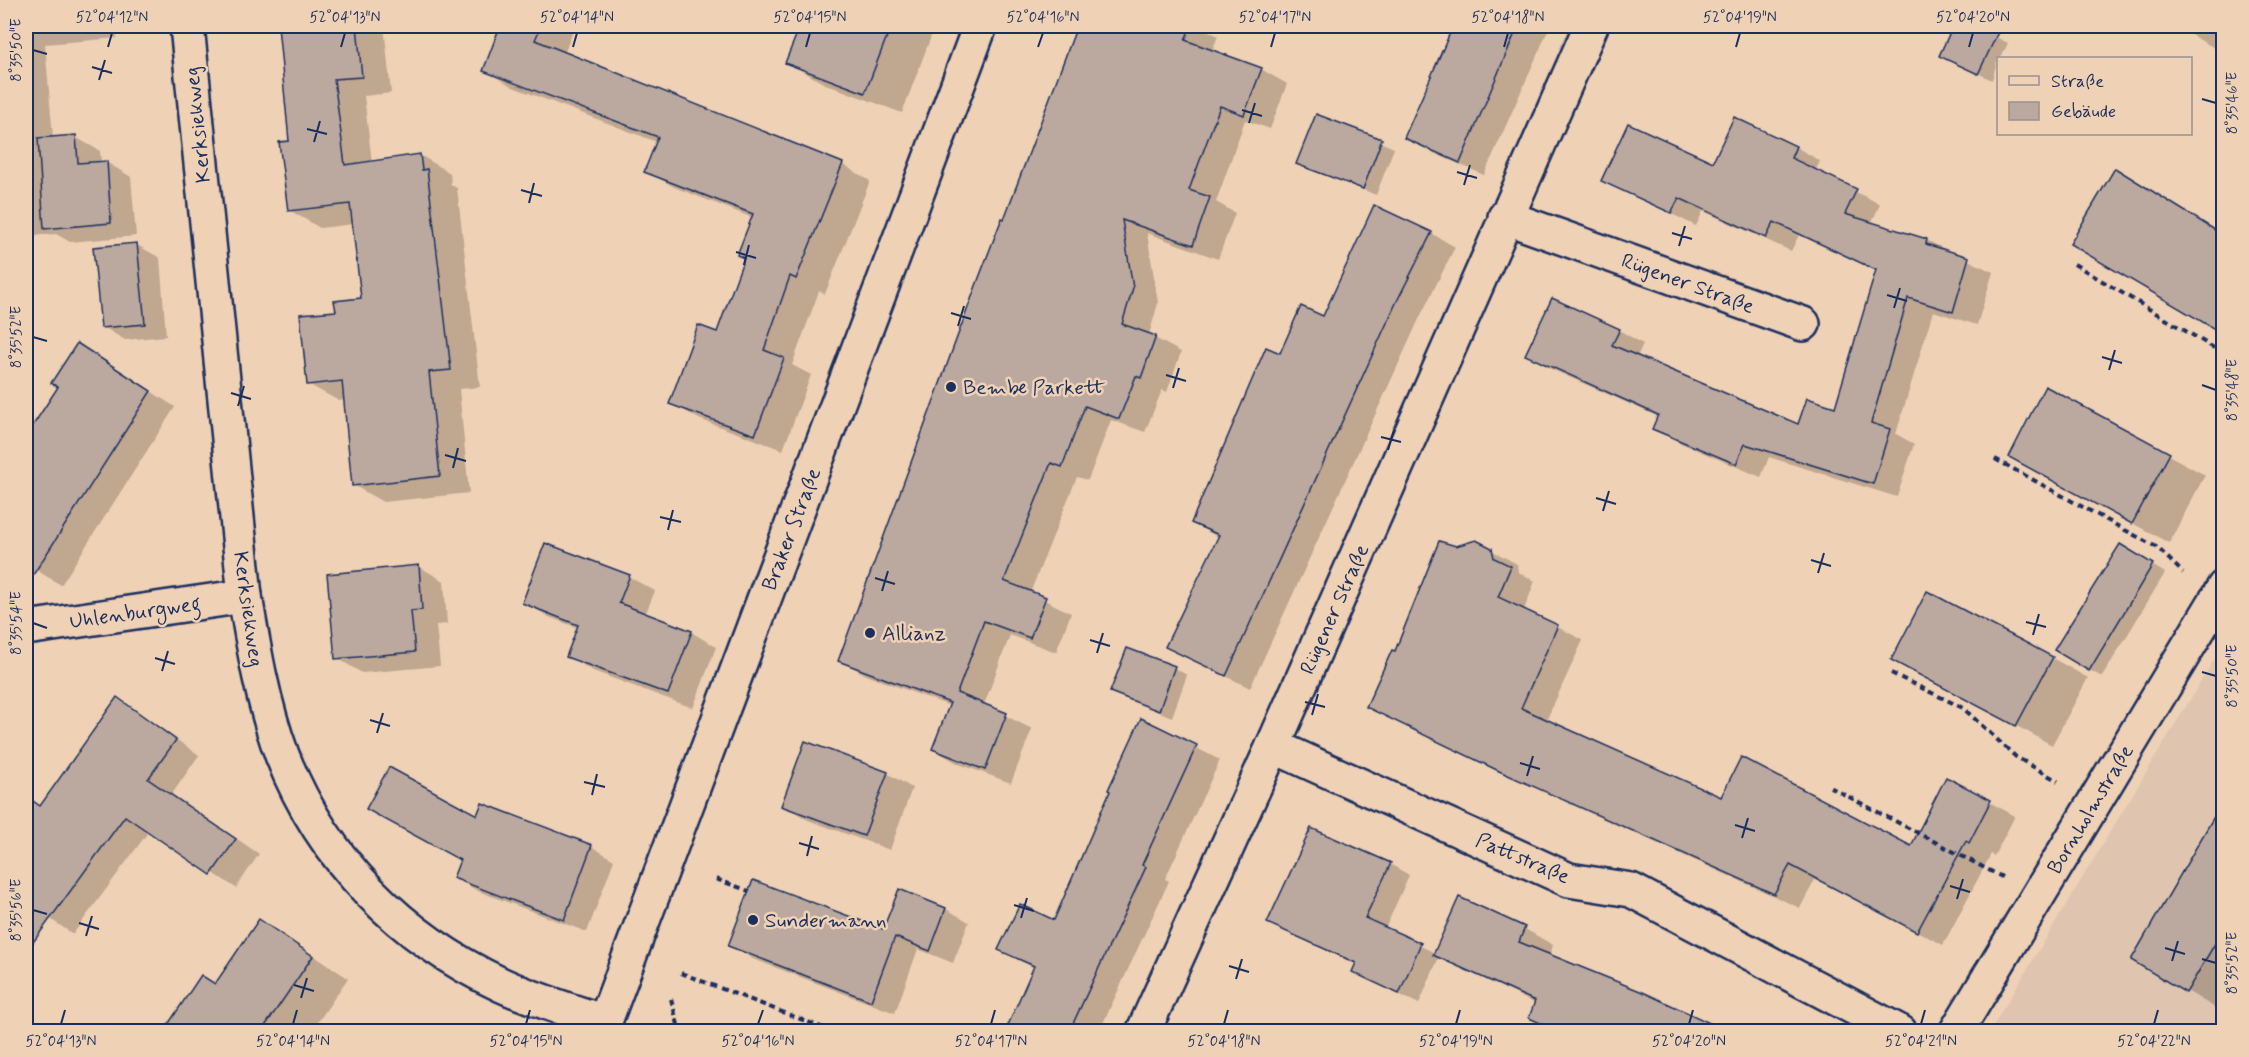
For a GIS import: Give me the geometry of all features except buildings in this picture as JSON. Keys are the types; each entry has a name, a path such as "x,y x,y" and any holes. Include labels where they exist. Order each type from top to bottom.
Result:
{"street":[{"name":"Kerksiekweg","path":"187,26 245,596 260,681 283,756 325,840 373,897 422,937 473,970 503,986 603,1027"},
{"name":"Braker Straße","path":"603,1027 980,26"},
{"name":"Rügener Straße","path":"1143,1032 1274,746 1591,26"},
{"name":"Rügener Straße","path":"1505,217 1803,324"},
{"name":"Bornholmstraße","path":"1956,1032 2222,590"},
{"name":"Uhlenburgweg","path":"26,628 245,596"},
{"name":"Pattstraße","path":"1274,746 1569,880 1631,890 1900,1032"}],"path":[{"path":"2074,264 2223,354"},
{"path":"1995,459 2158,548 2177,570 2222,590"},
{"path":"1891,673 1963,708 2016,757 2094,802"},
{"path":"1830,787 2037,896"},
{"path":"716,879 749,891"},
{"path":"681,973 834,1032"},
{"path":"671,999 680,1032"}],"shaded area":[{"path":"2223,645 2223,1031 1990,1031"}],"place":[{"name":"Bembe Parkett","path":"951,387"},
{"name":"Allianz","path":"870,633"},
{"name":"Sundermann","path":"753,920"}]}
